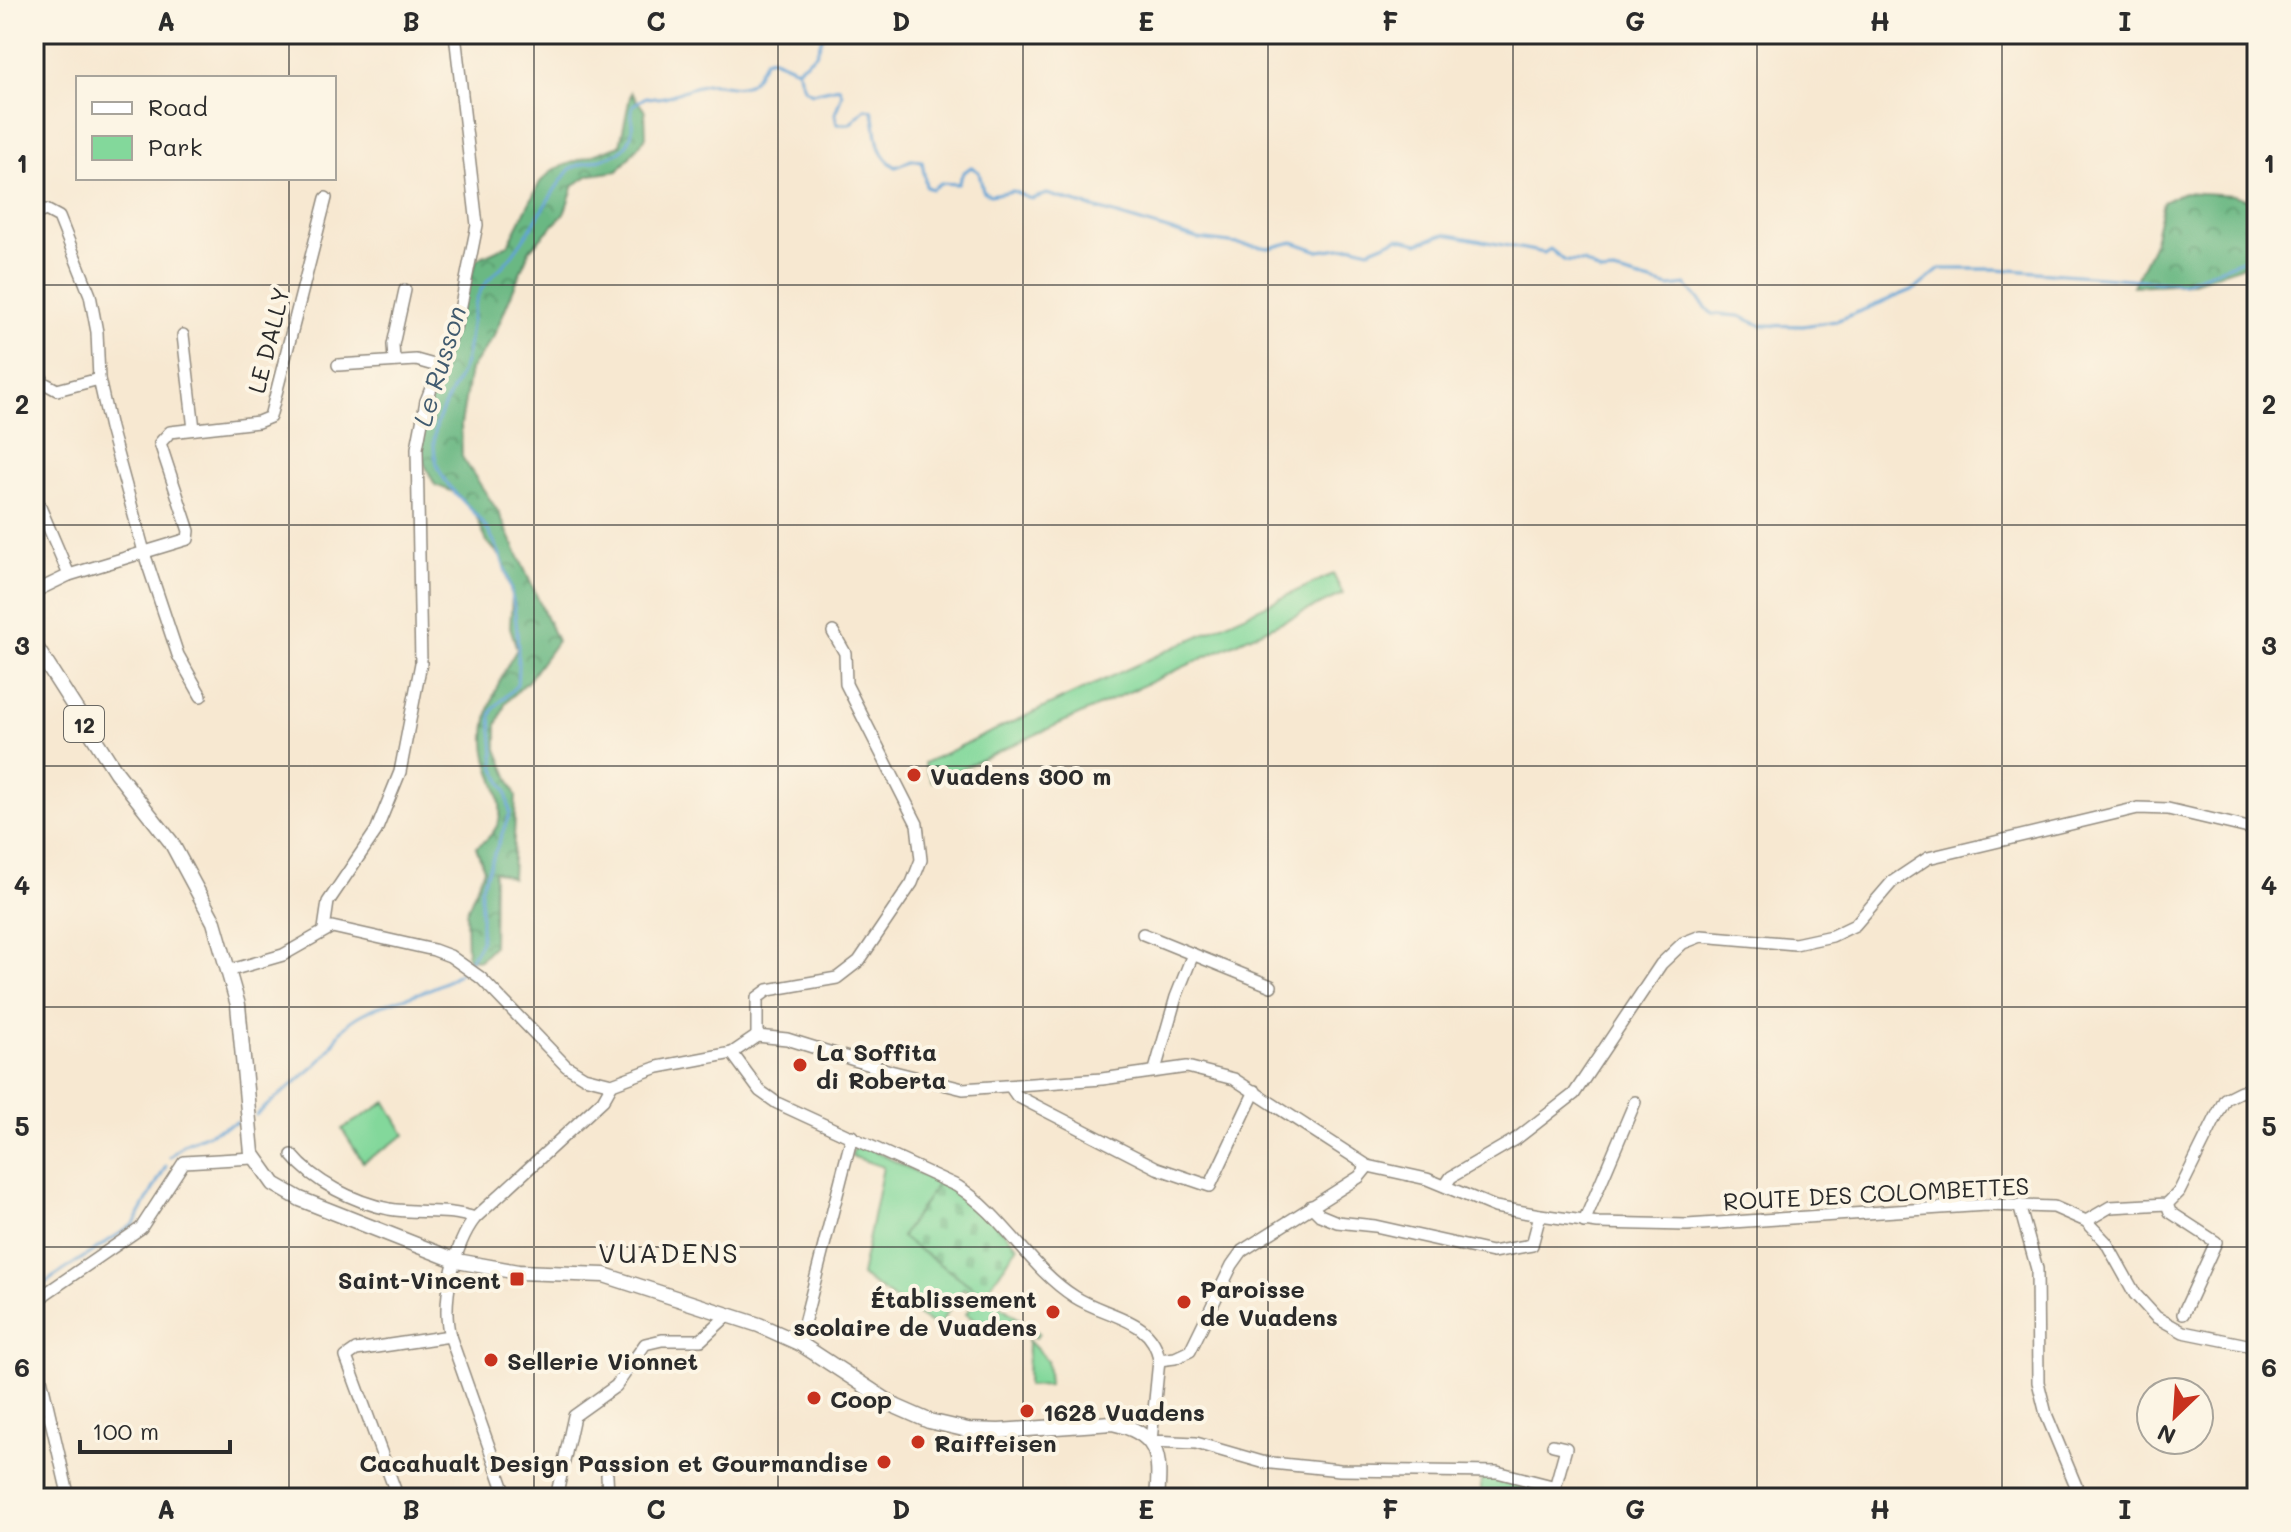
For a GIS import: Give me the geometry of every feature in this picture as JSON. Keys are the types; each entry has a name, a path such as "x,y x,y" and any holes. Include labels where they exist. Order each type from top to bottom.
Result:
{"main road":[{"name":"12","path":"34,644 116,772 171,842 197,885 231,970 238,1005 253,1158"},
{"path":"253,1158 267,1177 283,1190 457,1261 518,1272 604,1275 729,1314 799,1343 897,1407 929,1421 968,1430 999,1431 1112,1423 1134,1428 1151,1441 1158,1459 1157,1498"}],"street":[{"path":"324,929 328,902 381,822 400,772 421,663 415,463 421,419 464,295 477,212 455,34"},
{"name":"LE DALLY","path":"34,592 69,575 188,539 189,531 160,447 166,433 258,422 270,417 326,198"},
{"path":"34,214 46,210 59,217 83,275 97,332 99,379 145,554 178,655 201,696"},
{"path":"394,361 393,345 405,290"},
{"path":"183,335 194,429"},
{"path":"338,365 416,360 441,367"},
{"path":"34,363 44,383 52,389 99,379"},
{"path":"34,493 69,575"},
{"path":"231,970 283,955 324,929 347,928 434,950 460,962 552,1055 584,1077 612,1084 658,1067 732,1053 757,1036 757,998 768,990 837,978 859,961 912,883 921,860 917,824 846,684 845,653 833,632"},
{"path":"1445,1186 1451,1177 1516,1139 1574,1094 1661,964 1686,940 1701,936 1795,944 1832,936 1855,925 1892,882 1928,858 2138,808 2168,809 2257,830"},
{"path":"1143,934 1271,986"},
{"path":"1155,1070 1176,997 1193,954"},
{"name":"ROUTE DES COLOMBETTES","path":"757,1036 787,1039 938,1085 975,1090 1119,1077 1187,1067 1214,1071 1255,1091 1368,1166 1445,1186 1495,1207 1584,1222 1710,1225 2019,1205 2054,1207 2086,1221 2106,1242 2135,1294 2156,1317 2183,1332 2257,1347"},
{"path":"732,1053 760,1091 777,1103 957,1186 985,1203 1049,1276 1066,1290 1149,1332 1158,1345 1159,1360 1151,1441 1196,1443 1262,1462 1340,1470 1497,1472 1552,1486 1556,1484 1566,1448 1553,1445"},
{"path":"507,1498 450,1336 446,1301 466,1232 475,1218 603,1100 612,1084"},
{"path":"1010,1086 1017,1096 1157,1168 1210,1186 1255,1091"},
{"path":"2086,1221 2110,1207 2167,1204 2179,1192 2225,1099 2241,1091 2257,1094"},
{"path":"1584,1222 1635,1102"},
{"path":"799,1343 852,1136"},
{"path":"292,1155 321,1182 364,1201 389,1209 434,1210 475,1218"},
{"path":"34,1307 45,1294 141,1228 184,1162 253,1158"},
{"path":"1159,1360 1175,1358 1190,1351 1232,1265 1242,1251 1359,1177 1368,1166"},
{"path":"2167,1204 2170,1212 2216,1242 2183,1314"},
{"path":"2019,1205 2037,1269 2038,1382 2046,1414 2081,1498"},
{"path":"1311,1206 1320,1215 1337,1222 1375,1226 1492,1252 1532,1245 1540,1215"},
{"path":"556,1498 574,1416 616,1386 645,1344 662,1340 701,1340 729,1314"},
{"path":"398,1498 346,1357 356,1350 450,1336"},
{"path":"34,1348 69,1498"},
{"path":"567,1498 608,1494 607,1475"}],"green space":[{"path":"631,92 645,111 646,137 618,171 590,175 574,185 564,214 530,249 494,336 470,370 461,424 462,457 499,513 557,641 528,681 506,702 497,725 497,749 516,796 512,878 494,871 493,946 480,960 467,959 466,913 484,869 476,847 498,823 500,811 485,742 487,717 499,682 517,649 510,627 512,597 502,558 487,542 475,513 456,493 435,485 419,453 427,403 477,259 508,245 540,182 554,169 620,145"},
{"path":"2184,192 2234,195 2257,203 2257,261 2190,283 2133,286 2153,245 2163,202"},
{"path":"1333,574 1343,594 932,782 924,763"},
{"path":"386,1102 405,1135 363,1162 342,1129"},
{"path":"857,1142 938,1183 901,1237 1039,1333 1036,1338 1010,1321 999,1337 966,1314 977,1298 964,1288 937,1328 861,1276 883,1167 851,1156"},
{"path":"938,1183 973,1200 1018,1246 984,1295 901,1237"},
{"path":"1028,1340 1047,1360 1049,1385 1027,1386"},
{"path":"1481,1475 1527,1482 1528,1498 1481,1498"}],"waterway":[{"name":"Le Russon","path":"468,964 481,941 481,888 510,813 506,791 495,769 491,716 494,708 517,685 518,666 513,603 503,562 485,526 441,474 434,449 434,435 442,410 465,362 478,296 517,248 570,169 624,148 632,131 633,105 646,97 662,98 707,84 746,85 765,60 771,58 797,69 816,54 824,34"},
{"path":"797,69 804,88 812,93 839,87 842,94 835,114 837,124 850,124 865,109 872,110 883,155 896,167 911,160 922,161 926,187 932,189 940,183 958,184 963,173 971,167 979,172 983,191 990,195 1013,191 1031,199 1047,194 1198,239 1270,248 1293,242 1319,251 1354,246 1369,250 1398,238 1418,243 1445,234 1544,253 1550,249 1565,261 1584,262 1601,273 1614,272 1670,287 1686,285 1712,314 1740,316 1760,325 1803,326 1836,321 1917,288 1940,269 1997,269 2182,283 2257,254"},
{"name":"Le Russon","path":"256,1115 322,1059 351,1021 364,1013 438,986 463,970"},
{"name":"Le Russon","path":"170,1157 184,1144 237,1122"},
{"name":"Le Russon","path":"34,1290 134,1224 166,1166"}],"railway":[{"path":"976,1498 1027,1490 1097,1498"}],"place":[{"name":"Vuadens 300 m","path":"914,775"},
{"name":"La Soffita di Roberta","path":"800,1065"},
{"name":"Saint-Vincent","path":"517,1279"},
{"name":"Paroisse de Vuadens","path":"1184,1302"},
{"name":"Établissement scolaire de Vuadens","path":"1053,1312"},
{"name":"Sellerie Vionnet","path":"491,1360"},
{"name":"Coop","path":"814,1398"},
{"name":"1628 Vuadens","path":"1027,1411"},
{"name":"Raiffeisen","path":"918,1442"},
{"name":"Cacahualt Design Passion et Gourmandise","path":"884,1462"}],"district":[{"name":"VUADENS","path":"669,1252"}]}
